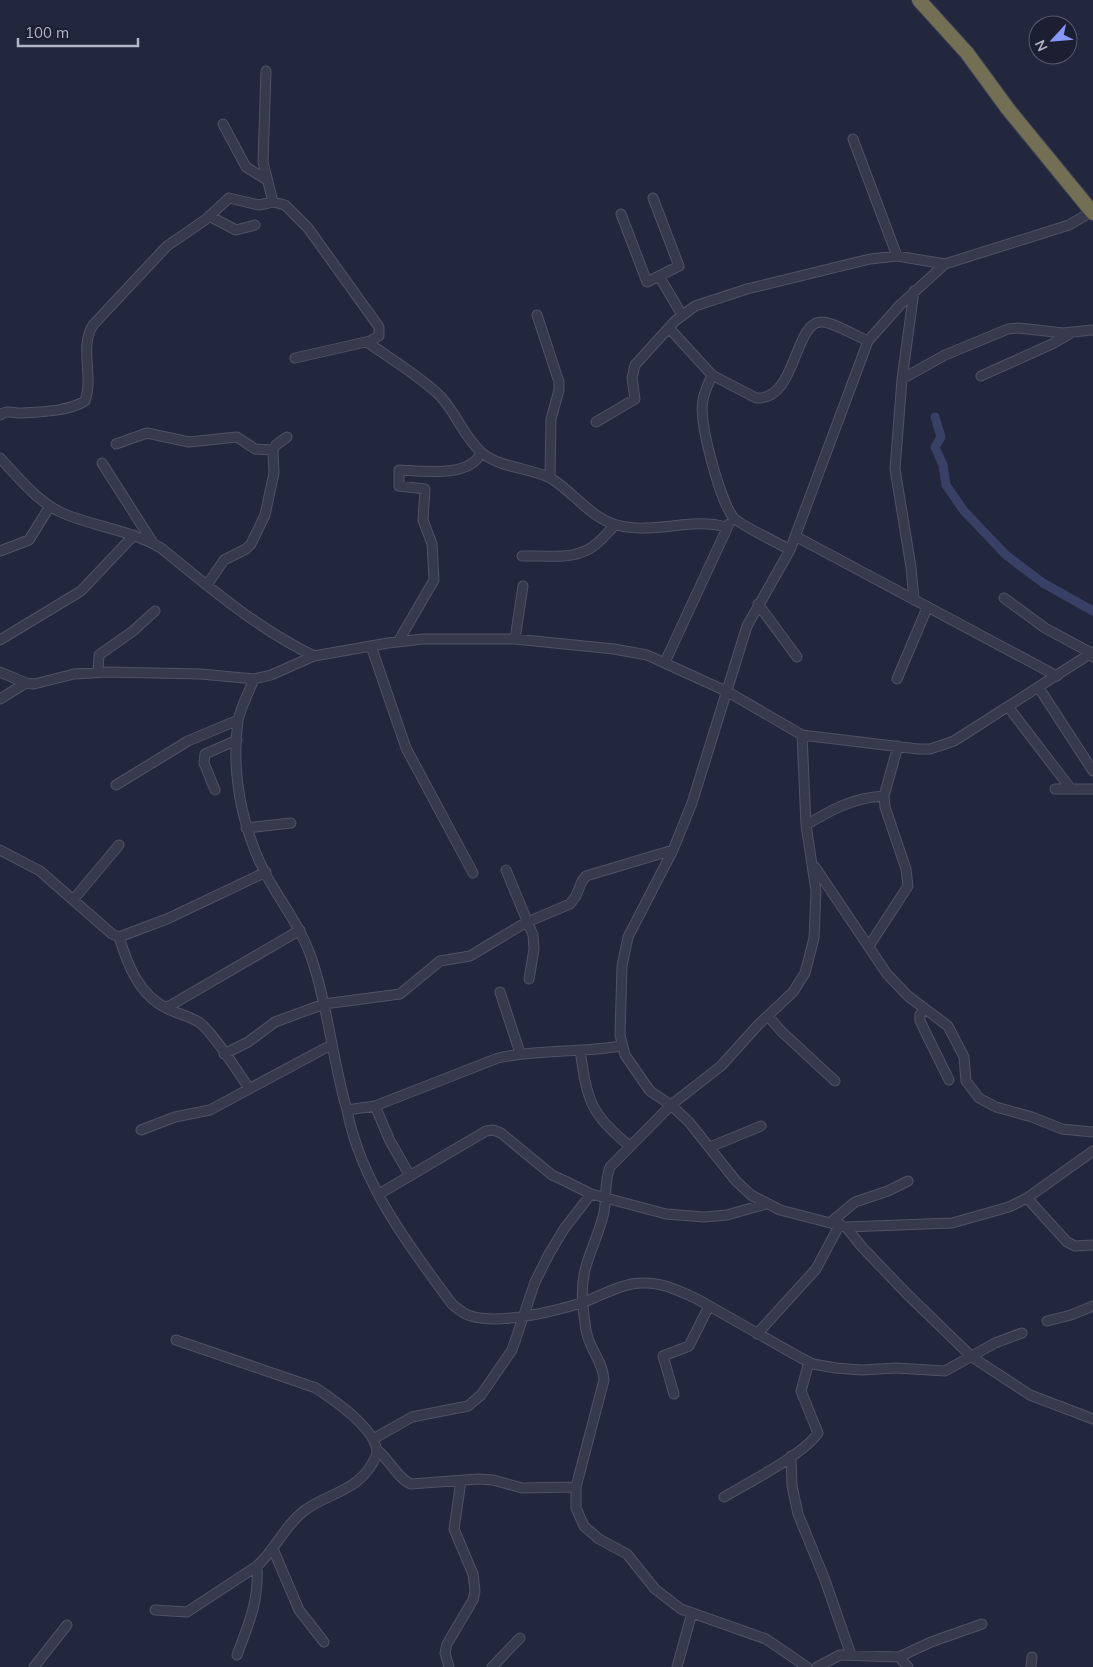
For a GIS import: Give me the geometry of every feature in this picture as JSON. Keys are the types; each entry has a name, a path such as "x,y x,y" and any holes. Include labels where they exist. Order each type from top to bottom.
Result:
{"highway":[{"path":"919,0 968,53 1014,117 1093,209"}],"street":[{"path":"266,71 263,162 273,202"},
{"path":"223,124 246,166 267,180"},
{"path":"852,139 897,256"},
{"path":"0,415 9,411 22,413 74,406 84,401 88,388 87,338 93,325 167,246 209,216 229,198 259,205 273,202 285,205 308,228 379,327 380,336 368,342 295,358"},
{"path":"621,214 647,282 679,266 653,198"},
{"path":"1093,209 1069,225 945,264 914,291 868,342 790,550 747,626 728,692 692,802 673,850 628,937 624,949 620,989 621,1046 650,1091 672,1105 710,1147 736,1181 766,1204 780,1210 839,1224 952,1222 1009,1207 1027,1198 1093,1151"},
{"path":"209,216 236,230 256,225"},
{"path":"596,422 635,399 632,378 635,365 682,315 705,301 870,259 897,256 945,264"},
{"path":"659,276 682,315"},
{"path":"914,291 902,378 895,469 911,567 914,600"},
{"path":"538,316 559,382 559,390 551,420 550,478"},
{"path":"669,328 712,375 748,395 763,399 777,389 785,378 811,324 824,322 868,342"},
{"path":"902,378 945,355 1008,329 1019,328 1072,333 1093,330"},
{"path":"981,376 1072,333"},
{"path":"368,342 439,395 481,452 514,468 550,478 602,519 615,525 648,528 701,522 726,527"},
{"path":"712,375 702,400 703,412 715,476 734,519 790,550"},
{"path":"116,444 147,433 189,442 237,437 255,449 273,450"},
{"path":"207,585 224,560 246,549 251,544 265,515 274,473 273,450 276,445 287,437"},
{"path":"398,642 434,580 432,544 422,520 425,489 399,486 399,470 426,471 468,467 478,460 481,452"},
{"path":"0,458 34,494 50,506 67,515 134,535 153,543 279,638 314,656"},
{"path":"102,463 153,543"},
{"path":"0,550 29,540 50,506"},
{"path":"665,662 726,527 734,519"},
{"path":"522,556 569,555 582,552 596,544 615,525"},
{"path":"0,640 81,591 134,535"},
{"path":"795,536 1057,676"},
{"path":"515,639 523,586"},
{"path":"0,672 26,683 34,684 74,674 98,672 201,674 254,679 314,656 371,646 423,639 515,639 614,649 647,655 728,692 802,735 924,749 944,746 1009,708 1092,654 1045,628 1004,598"},
{"path":"758,604 797,658"},
{"path":"897,679 927,608"},
{"path":"98,672 99,654 133,631 155,610"},
{"path":"371,646 406,748 473,873"},
{"path":"254,679 238,720 237,766 246,828 266,872 300,930 314,966 347,1110 362,1158 379,1194 409,1247 460,1312 486,1319 522,1316 582,1302 624,1286 640,1282 652,1283 679,1291 709,1306 809,1362 836,1368 861,1370 896,1368 936,1371 953,1368 995,1343 1022,1333"},
{"path":"0,699 26,683"},
{"path":"1039,688 1093,771"},
{"path":"1009,708 1071,789"},
{"path":"116,785 188,740 238,720"},
{"path":"802,735 806,825 816,891 816,915 812,952 805,973 793,992 721,1066 672,1105 630,1146 610,1167 606,1176 606,1196 600,1231 585,1270 582,1302 588,1340 601,1365 604,1380 576,1487 576,1508 579,1517 590,1532 627,1554 655,1589 681,1609 766,1638 807,1667"},
{"path":"215,790 204,763 205,754 237,740"},
{"path":"869,946 908,886 906,869 887,815 884,796 898,746"},
{"path":"1055,789 1093,789"},
{"path":"806,825 843,804 857,799 884,796"},
{"path":"246,828 291,823"},
{"path":"73,900 119,846"},
{"path":"0,850 30,864 112,934 119,937 167,919 266,872"},
{"path":"224,1054 248,1042 276,1022 324,1004 400,994 408,989 433,964 470,956 529,921 570,904 586,876 673,850"},
{"path":"812,863 887,974 924,1008 940,1018 955,1036 964,1057 966,1081 979,1098 996,1108 1032,1117 1062,1129 1093,1132"},
{"path":"506,870 529,921 534,943 529,979"},
{"path":"166,1008 300,930"},
{"path":"119,937 127,962 135,978 146,993 166,1008 201,1024 249,1088"},
{"path":"500,992 520,1053"},
{"path":"924,1008 920,1015 920,1021 949,1080"},
{"path":"768,1016 786,1036 835,1080"},
{"path":"141,1130 175,1117 210,1110 331,1045"},
{"path":"347,1110 375,1106 481,1064 520,1053 621,1046"},
{"path":"580,1050 587,1091 600,1118 608,1128 630,1146"},
{"path":"375,1106 390,1141 410,1176"},
{"path":"710,1147 761,1126"},
{"path":"379,1194 486,1131 493,1130 501,1133 552,1175 591,1194 606,1196 666,1214 684,1216 727,1215 766,1204"},
{"path":"757,1334 816,1268 839,1224 855,1202 888,1191 908,1181"},
{"path":"373,1439 412,1417 432,1411 462,1408 474,1403 512,1350 535,1282 558,1239 591,1194"},
{"path":"1027,1198 1067,1242 1075,1246 1093,1245"},
{"path":"839,1224 972,1357 1030,1395 1093,1419"},
{"path":"674,1394 663,1356 689,1346 709,1306"},
{"path":"1047,1321 1071,1315 1093,1306"},
{"path":"176,1340 316,1388 348,1412 373,1439 377,1450 389,1460 408,1483 493,1480 529,1488 576,1487"},
{"path":"724,1497 791,1456 818,1433 801,1391 809,1362"},
{"path":"155,1610 187,1612 257,1566 273,1549 299,1515 355,1483 375,1458 377,1450"},
{"path":"791,1456 792,1486 798,1514 825,1580 851,1655"},
{"path":"449,1667 445,1653 447,1644 473,1600 475,1591 473,1574 454,1529 461,1481"},
{"path":"273,1549 299,1610 324,1642"},
{"path":"237,1655 254,1610 258,1584 257,1566"},
{"path":"677,1667 692,1613"},
{"path":"817,1667 840,1655 899,1657 931,1642 982,1624"},
{"path":"34,1667 67,1625"},
{"path":"492,1667 520,1638"},
{"path":"899,1657 908,1667"}],"waterway":[{"path":"935,417 941,437 935,447 943,465 946,485 964,511 1006,555 1043,583 1093,611"}]}
